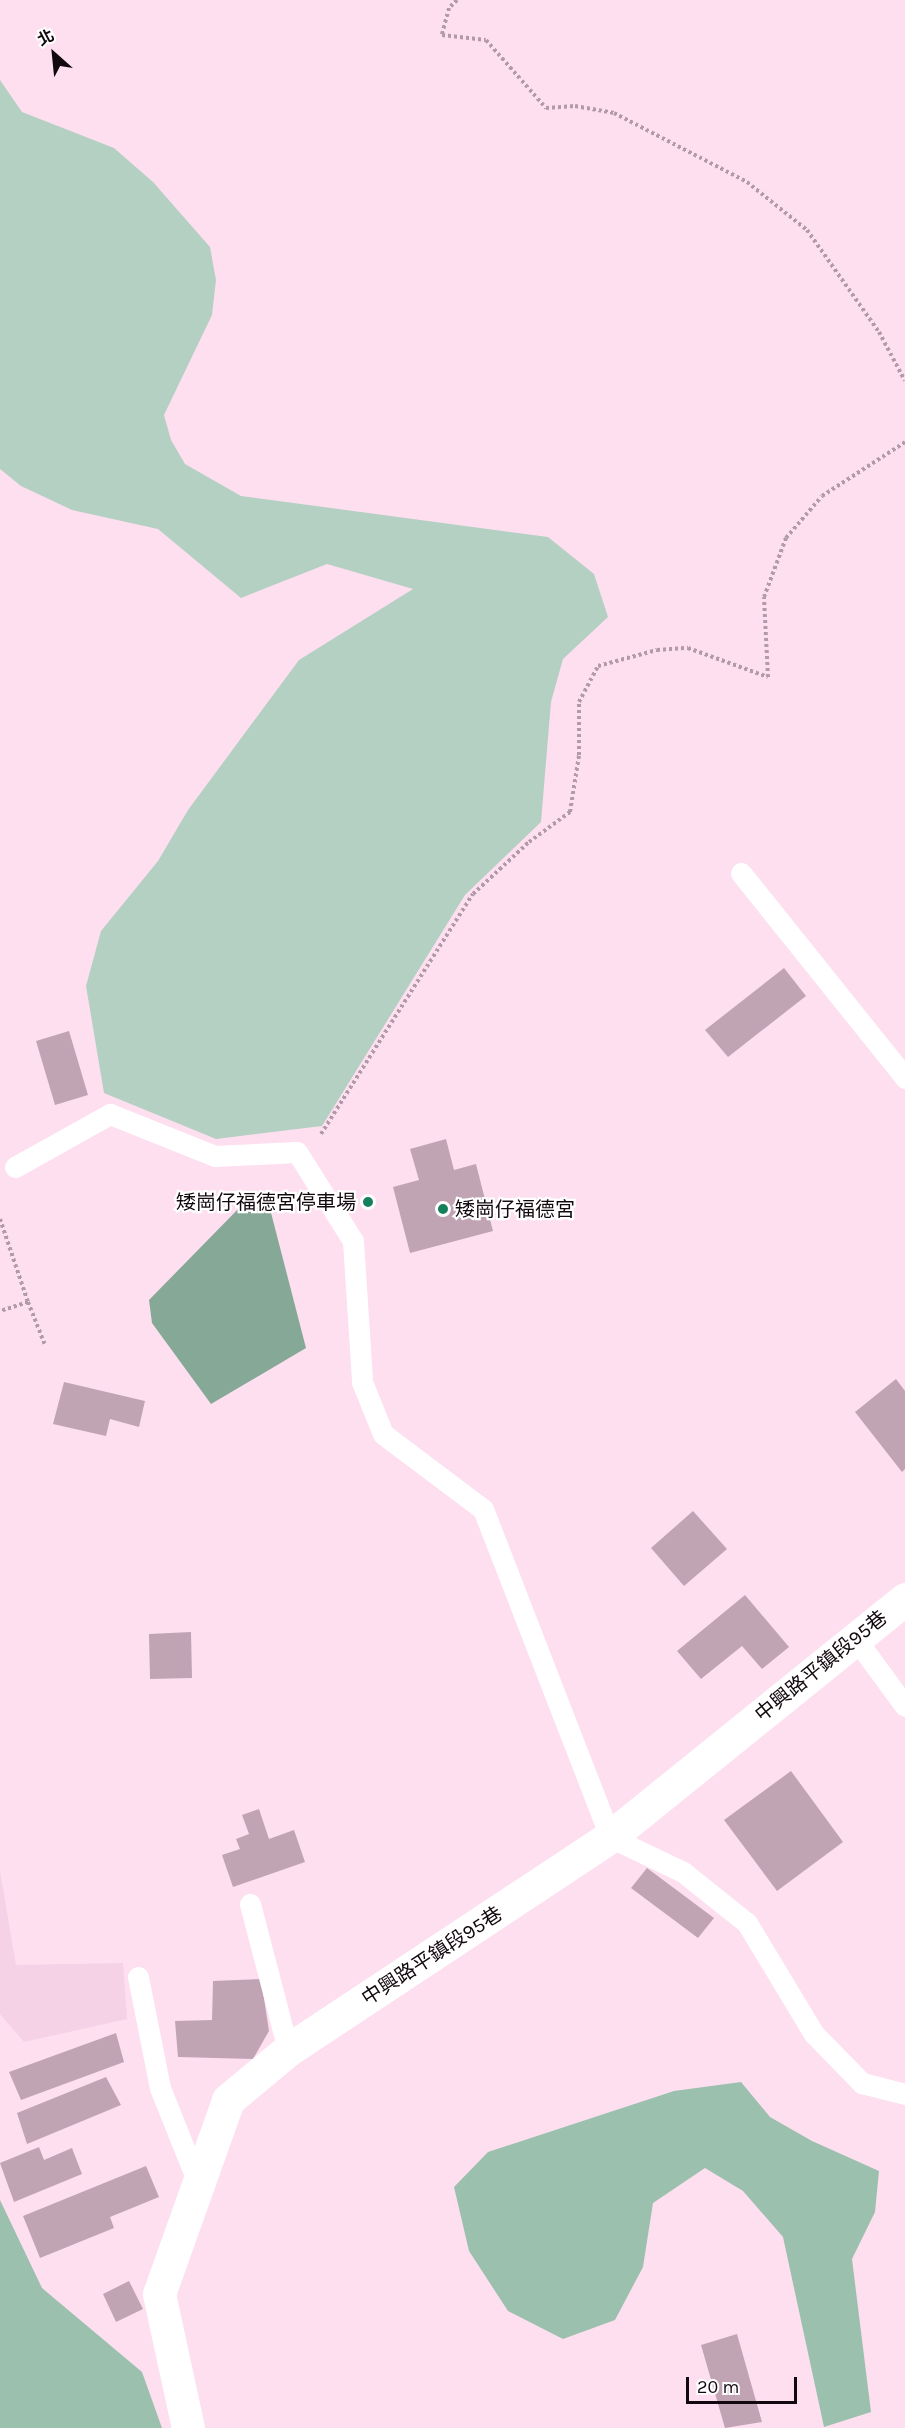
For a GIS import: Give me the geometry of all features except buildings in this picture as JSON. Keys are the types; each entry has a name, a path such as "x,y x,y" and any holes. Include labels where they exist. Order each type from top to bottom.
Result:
{"street":[{"name":"中興路平鎮段95巷","path":"188,2428 159,2294 228,2100 288,2050 610,1838 905,1599"}],"lane":[{"path":"741,873 905,1078"},
{"path":"15,1167 110,1114 215,1156 297,1152 353,1241 362,1382 383,1434 483,1509 610,1838 683,1872 747,1923 814,2034 862,2083 905,2094"},
{"path":"855,1638 905,1706"},
{"path":"250,1904 288,2050"},
{"path":"138,1977 160,2088 198,2182"}],"path":[{"path":"457,0 449,8 442,34 486,40 546,108 575,106 614,113 747,182 807,230 879,332 905,381"},
{"path":"297,1152 324,1132 473,894 529,842 570,812 579,755 579,702 598,666 657,650 688,648 768,676 764,597 786,538 822,496 905,442"},
{"path":"0,1220 45,1345"},
{"path":"0,1311 28,1302"}],"shaded area":[{"path":"0,80 22,112 114,148 153,182 210,247 216,280 212,315 164,415 171,440 185,464 241,496 548,537 594,574 608,617 563,659 551,702 541,822 465,895 322,1126 216,1139 104,1093 86,986 101,931 158,861 188,810 299,660 413,589 327,564 241,598 158,529 72,510 21,486 0,469"},
{"path":"246,1201 269,1205 306,1348 211,1404 152,1323 149,1300"},
{"path":"0,1871 16,1965 123,1963 127,2019 24,2042 0,2014"},
{"path":"741,2082 770,2117 812,2141 879,2171 875,2212 852,2259 871,2412 824,2427 783,2237 743,2191 705,2168 653,2203 643,2267 615,2320 563,2339 508,2311 469,2251 454,2187 488,2152 674,2091"},
{"path":"0,2200 42,2288 142,2372 162,2428 0,2428"}],"place":[{"name":"矮崗仔福德宮停車場","path":"368,1202"},
{"name":"矮崗仔福德宮","path":"443,1209"}]}
